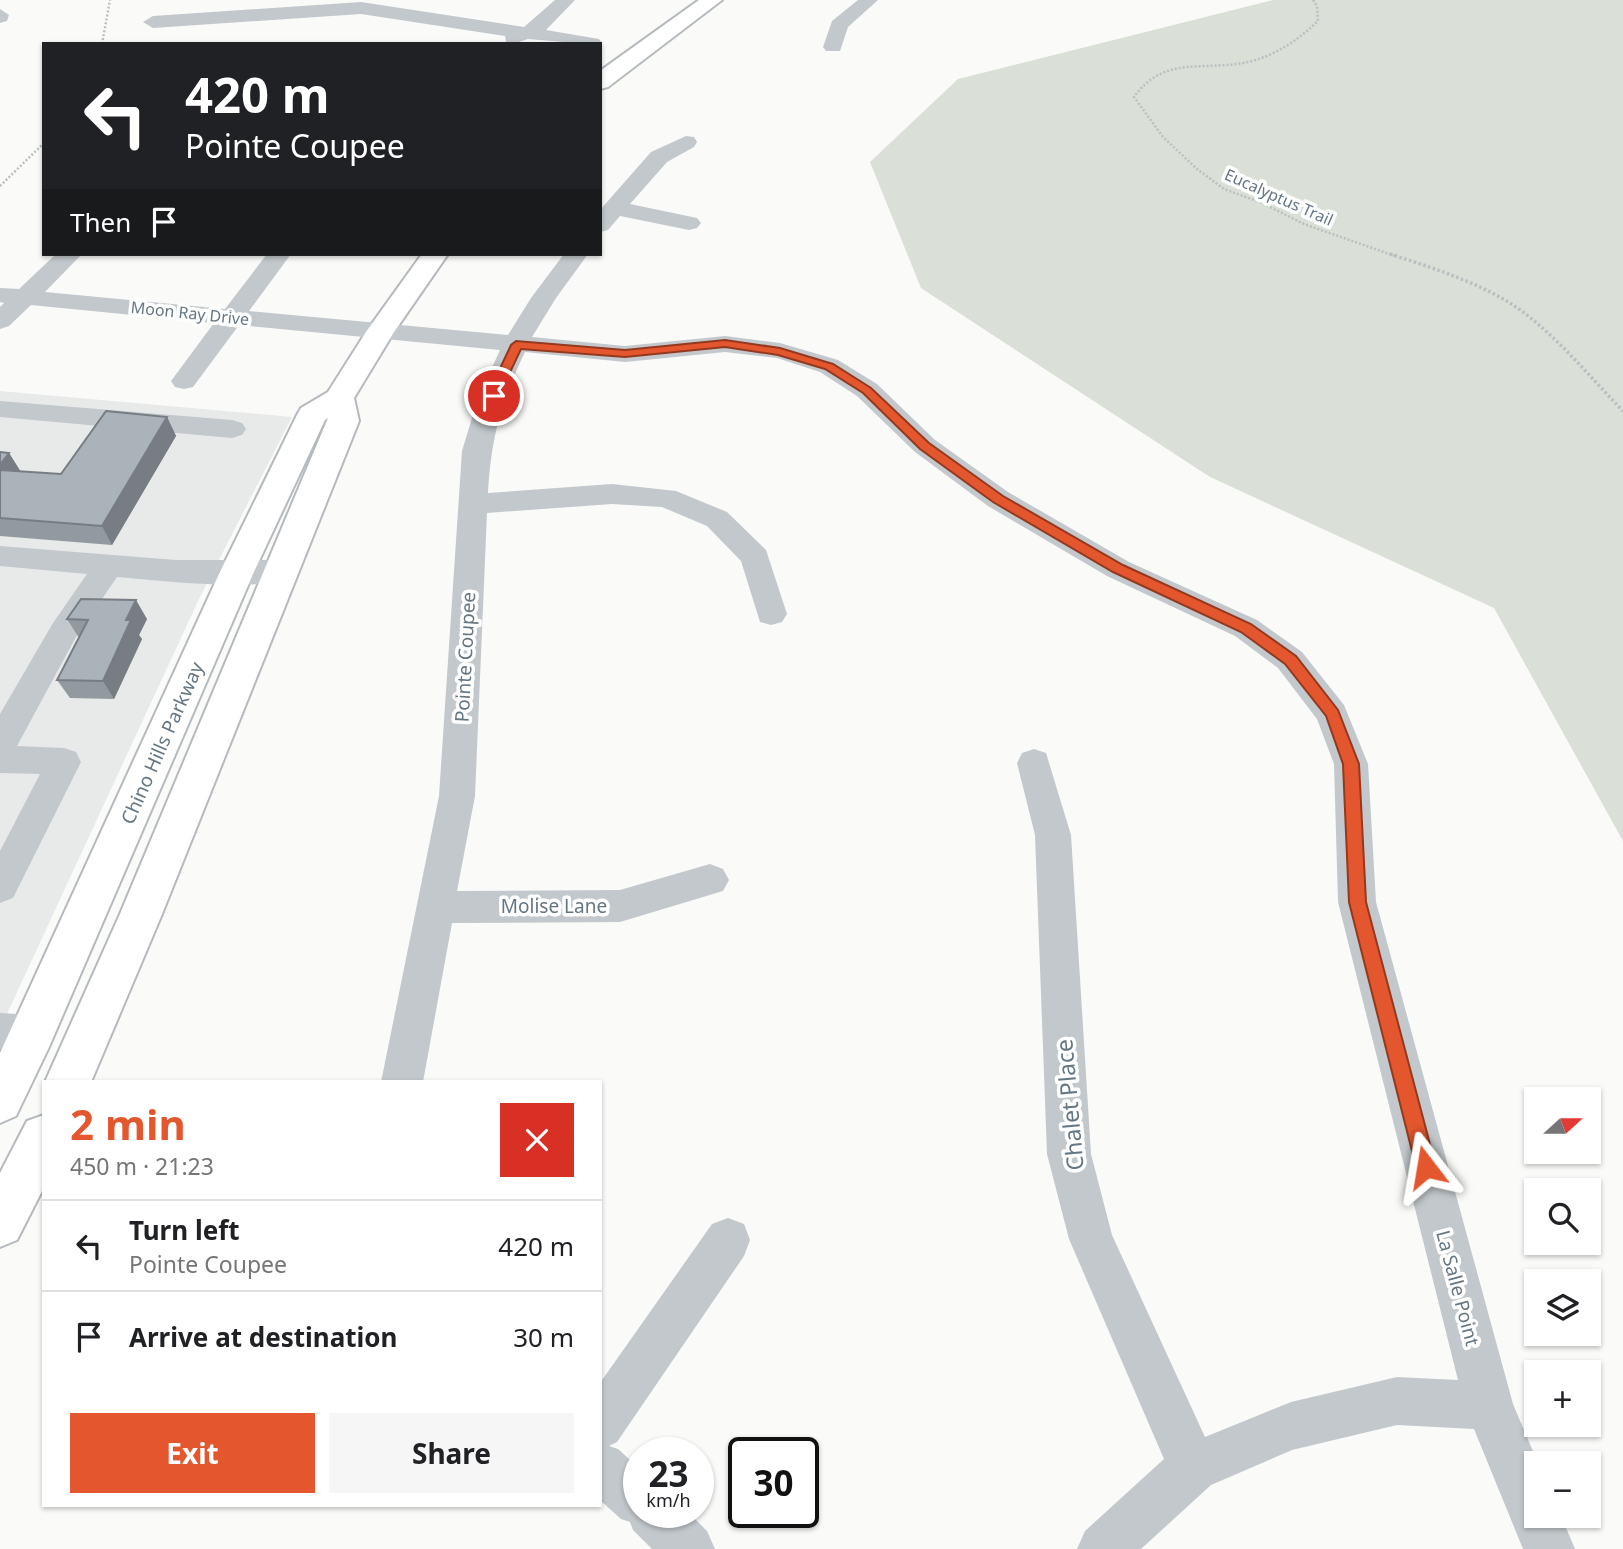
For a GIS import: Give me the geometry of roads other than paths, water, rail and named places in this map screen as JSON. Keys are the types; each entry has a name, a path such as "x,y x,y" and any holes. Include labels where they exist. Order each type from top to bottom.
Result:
{"main road":[{"path":"602,81 712,0"},
{"name":"Chino Hills Parkway","path":"0,1101 17,1032 312,415 339,398 380,332 434,256"},
{"path":"69,1080 141,914 344,421 339,398"},
{"path":"0,1223 42,1142"}],"street":[{"path":"509,42 536,29 566,0"},
{"path":"833,47 839,25 869,0"},
{"path":"153,22 389,5 437,20 585,42"},
{"path":"417,36 437,20"},
{"path":"608,217 659,157 686,142"},
{"path":"608,217 690,223"},
{"path":"0,321 68,256"},
{"path":"184,381 277,256"},
{"name":"Pointe Coupee","path":"402,1080 457,796 476,451 482,421 516,345 574,256"},
{"name":"Moon Ray Drive","path":"0,295 380,332"},
{"name":"La Salle Point","path":"380,332 625,354 725,344 780,351 829,366 867,390 925,446 998,499 1118,569 1246,628 1290,660 1332,714 1351,764 1357,902 1489,1406 1549,1549"},
{"path":"0,409 232,429"},
{"path":"474,504 612,494 666,498 717,519 755,557 771,614"},
{"path":"5,564 110,564 144,570 236,574 281,571"},
{"path":"0,746 59,639 110,564"},
{"path":"0,759 64,762 0,887"},
{"name":"Chalet Place","path":"1034,763 1053,835 1069,1154 1090,1239 1193,1468"},
{"name":"Molise Lane","path":"437,906 620,906 710,880"},
{"path":"602,1422 728,1240"},
{"path":"1102,1549 1193,1468 1291,1426 1397,1401 1489,1406"},
{"path":"602,1469 623,1487"},
{"path":"667,1528 689,1549"}]}
